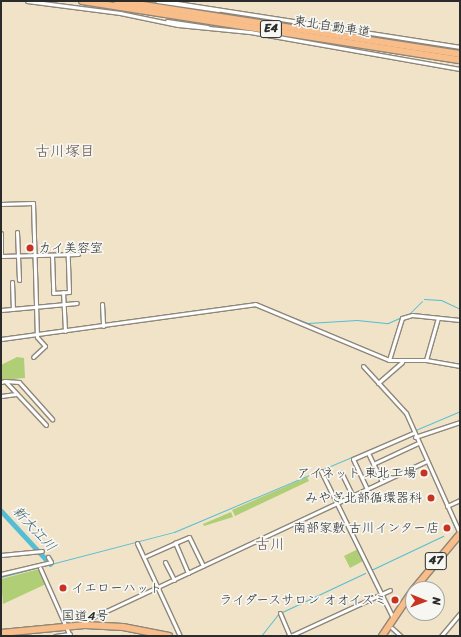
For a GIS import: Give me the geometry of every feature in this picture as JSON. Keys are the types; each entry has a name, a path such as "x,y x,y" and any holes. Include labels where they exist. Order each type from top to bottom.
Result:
{"highway":[{"name":"東北自動車道","path":"82,1 460,60"},
{"name":"東北自動車道","path":"117,1 460,54"},
{"name":"47","path":"420,581 460,534"},
{"name":"47","path":"426,581 460,539"},
{"name":"47","path":"382,636 405,601"},
{"path":"387,636 405,608"},
{"name":"国道4号","path":"69,631 85,625 123,627 169,636"},
{"name":"国道4号","path":"1,634 116,630 153,636"}],"street":[{"path":"27,1 400,54 460,69"},
{"path":"157,1 189,8 222,10"},
{"path":"164,1 460,47"},
{"path":"164,21 186,22 212,28"},
{"path":"1,204 33,203 37,334 45,346 33,357"},
{"path":"17,232 19,280"},
{"path":"1,233 1,256 78,254"},
{"path":"52,255 53,292 69,292 68,254"},
{"path":"12,282 13,308"},
{"path":"63,292 64,331"},
{"path":"1,310 36,305 77,303"},
{"path":"102,304 103,326"},
{"path":"1,339 258,305 389,360 402,362 426,360 460,366"},
{"path":"389,360 399,320 409,316 460,320"},
{"path":"426,360 438,318"},
{"path":"378,383 402,362"},
{"path":"363,366 406,413 426,462 460,534"},
{"path":"3,381 16,381 52,418"},
{"path":"3,381 46,425"},
{"path":"1,396 17,395 26,390"},
{"path":"415,437 460,422"},
{"path":"367,489 353,459 413,432"},
{"path":"373,464 418,443"},
{"path":"368,453 382,482"},
{"path":"85,625 85,621 352,495 426,462"},
{"path":"321,471 380,595 393,618"},
{"path":"341,472 352,495"},
{"path":"447,506 460,500"},
{"path":"144,557 189,537 203,566"},
{"path":"137,543 180,636"},
{"path":"174,544 188,573"},
{"path":"1,555 41,551"},
{"path":"1,574 44,563 50,560"},
{"path":"165,562 174,580"},
{"path":"40,568 69,631 55,636"},
{"path":"280,613 290,636 390,590"},
{"path":"441,636 460,613"},
{"path":"392,628 401,636"}],"green space":[{"path":"17,357 24,358 25,378 1,380 1,365"},
{"path":"307,477 309,481 235,516 232,510"},
{"path":"231,512 233,517 204,526 203,524"},
{"path":"358,549 363,561 350,568 344,556"},
{"path":"39,569 46,584 3,604 1,579"}],"waterway":[{"path":"424,299 441,300 460,309"},
{"path":"284,314 308,323 357,320 388,323 410,313 422,301"},
{"path":"241,304 257,303 280,312"},
{"path":"1,337 10,336"},
{"path":"1,577 174,532 460,411"},
{"name":"新大江川","path":"1,511 50,564"},
{"path":"371,570 443,536"},
{"path":"280,613 365,573"},
{"path":"261,636 278,614"}],"place":[{"name":"カイ美容室","path":"30,248"},
{"name":"アイネット 東北工場","path":"424,473"},
{"name":"みやぎ北部循環器科","path":"431,498"},
{"name":"南部家敷 古川インター店","path":"447,528"},
{"name":"イエローハット","path":"63,588"},
{"name":"ライダースサロン オオイズミ","path":"395,600"}],"district":[{"name":"古川塚目","path":"65,152"},
{"name":"古川","path":"270,545"}]}
